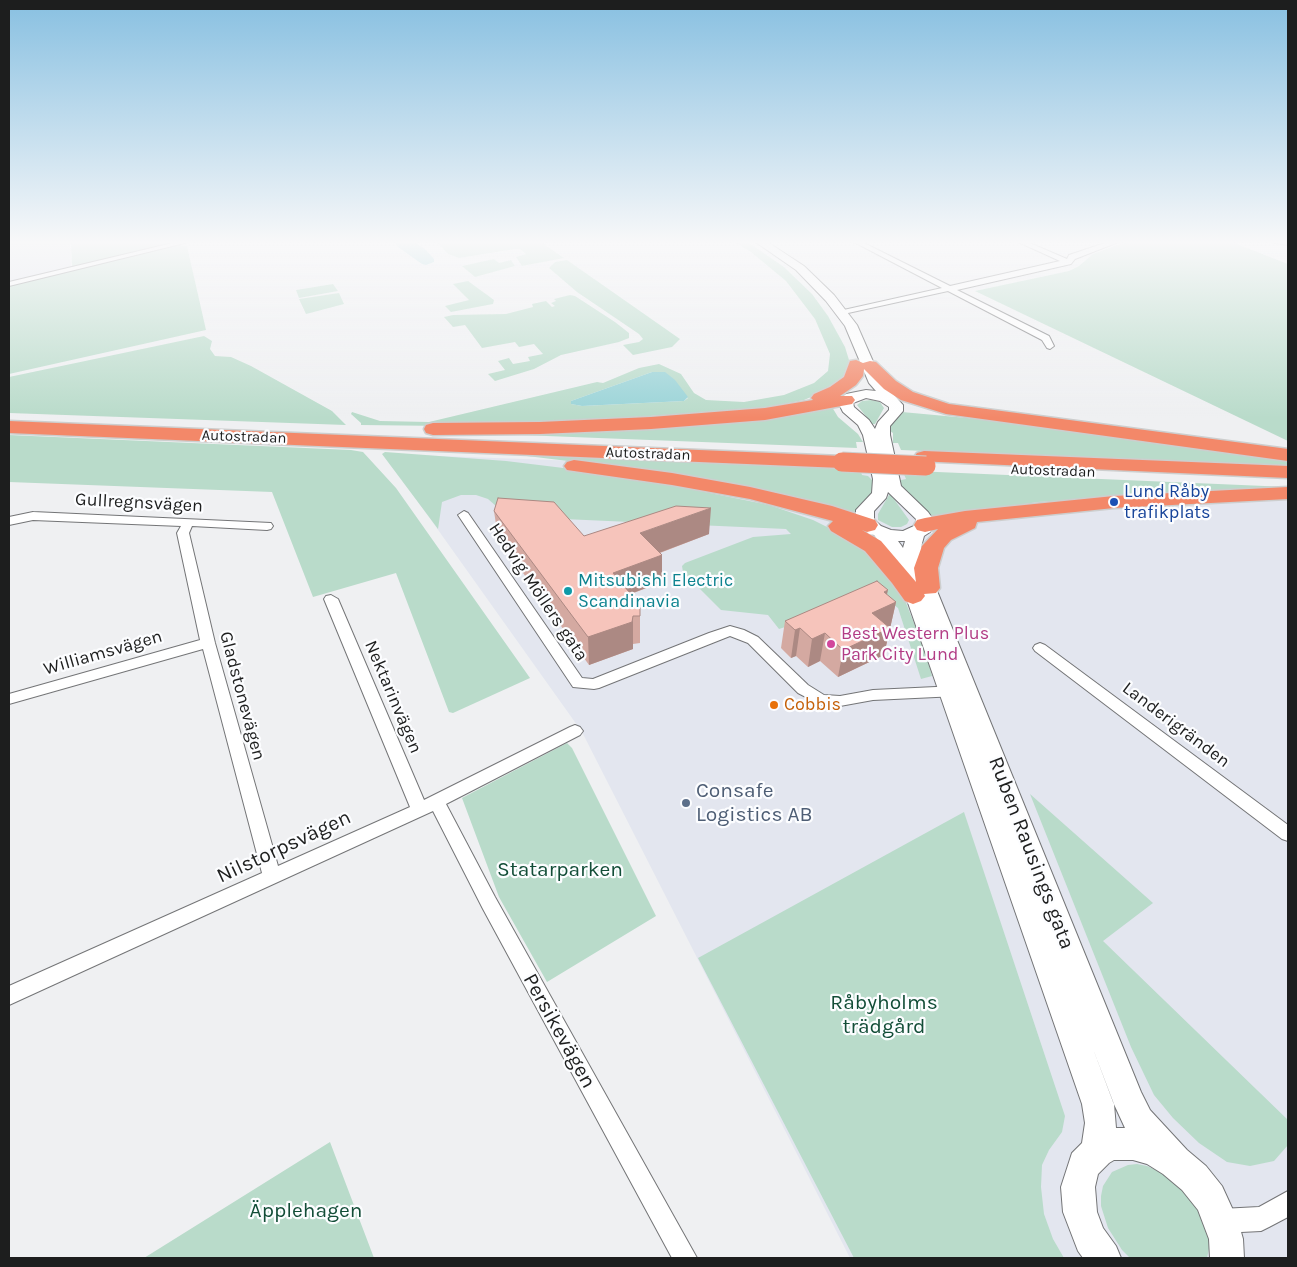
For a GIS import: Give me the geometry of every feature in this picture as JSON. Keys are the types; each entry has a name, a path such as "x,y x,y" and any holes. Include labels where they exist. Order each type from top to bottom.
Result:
{"highway":[{"path":"787,411 844,386 863,366 915,400 946,409 1288,455"},
{"path":"302,431 588,426 787,411 852,397"},
{"path":"894,404 920,412 988,416"},
{"name":"Autostradan","path":"9,419 302,431 842,458"},
{"name":"Autostradan","path":"9,427 345,441 1288,472"},
{"path":"345,441 634,473 750,493 824,511 874,528"},
{"name":"Autostradan","path":"925,461 1288,481"},
{"path":"750,493 819,517 866,540 920,592"},
{"path":"921,529 951,519 1114,502 1288,493"},
{"path":"920,592 928,559 938,539 960,526 993,514"}],"main road":[{"path":"822,300 840,326 863,366 894,404 894,413 884,422 881,432 892,483 900,495 922,516 921,529 898,536 874,528 864,514 880,494 881,479 871,435 864,423 845,404 862,383 863,366 851,325 832,300"},
{"path":"852,397 875,395 894,404"},
{"name":"Ruben Rausings gata","path":"874,528 899,555 920,592 958,691 1129,1102 1139,1121 1175,1162 1194,1178 1210,1198 1221,1221 1226,1239 1227,1258"},
{"name":"Ruben Rausings gata","path":"920,592 913,544 921,529"},
{"name":"Ruben Rausings gata","path":"958,691 1098,1104 1101,1123 1097,1151"},
{"name":"Ruben Rausings gata","path":"1104,1258 1090,1239 1080,1212 1078,1187 1084,1165 1097,1151 1114,1144 1133,1144 1154,1150 1175,1162"}],"street":[{"path":"842,313 900,300"},
{"path":"972,300 1046,338 1050,346"},
{"name":"Hedvig Möllers gata","path":"464,515 578,683 594,684 722,633 730,632 739,633 753,640 803,689 820,700 840,701 873,695 958,691"},
{"name":"Gullregnsvägen","path":"9,522 33,516 267,526"},
{"name":"Gladstonevägen","path":"188,523 183,533 208,643 272,878"},
{"name":"Nektarinvägen","path":"332,599 428,806"},
{"name":"Williamsvägen","path":"9,699 208,643"},
{"name":"Landerigränden","path":"1040,648 1288,834"},
{"name":"Nilstorpsvägen","path":"9,996 428,806 575,731"},
{"name":"Persikevägen","path":"428,806 489,904 685,1258"},
{"path":"1221,1221 1261,1218 1277,1211 1288,1203"}],"shaded area":[{"path":"384,454 885,472 1288,492 1288,1258 850,1258 582,732"}],"green space":[{"path":"9,300 199,300 206,330 9,374"},
{"path":"300,300 342,300 344,304 306,314"},
{"path":"468,300 494,300 493,304 451,312 445,306"},
{"path":"581,300 629,333 629,338 561,355 534,369 495,381 488,374 505,370 498,361 509,358 513,364 530,361 528,357 543,354 534,344 519,347 515,342 482,348 465,325 453,327 444,317 453,315 506,314 533,307 532,304 546,301 552,307 555,306 551,303 556,301"},
{"path":"589,300 624,300 680,339 672,347 633,355 623,345 639,342 643,339 639,334"},
{"path":"801,300 816,300 828,316 845,347 849,360 847,377 825,391 804,400 765,408 498,425 446,426 361,425 351,414 352,412 380,421 429,422 597,382 603,383 639,368 659,364 681,374 694,393 706,400 744,402 784,395 814,383 828,371 830,354 815,319","holes":["652,372 688,398 684,401 582,406 571,404 571,401"]},
{"path":"994,300 1288,300 1288,441"},
{"path":"204,336 212,341 210,349 215,356 231,357 251,366 332,411 346,425 9,413 9,377"},
{"path":"862,401 880,402 884,408 875,424 872,424 857,405"},
{"path":"832,407 838,417 858,434 863,442 856,442 857,448 495,434"},
{"path":"902,412 989,420 1288,459 1288,466 901,450 898,443 893,443 893,433 887,429"},
{"path":"9,435 363,452 396,488 530,678 453,713 449,712 396,573 313,597 272,492 9,482"},
{"path":"385,452 506,461 621,475 769,505 813,520 863,545 904,598 926,653 932,676 921,679 898,608 882,596 779,629 768,615 721,610 683,572 682,566 685,563 753,537 791,534 786,529 497,516 496,506 488,499 476,495 461,495 442,502 438,529 382,454"},
{"path":"494,452 860,469 862,475 868,476 876,484 871,495 858,507 856,515 634,469"},
{"path":"903,472 1288,487 1288,489 1038,502 933,518 906,493 897,481 906,479"},
{"path":"889,495 891,495 909,520 907,524 901,527 892,527 878,520 878,514"},
{"name":"Statarparken","path":"567,743 572,748 656,916 547,982 499,897 462,798"},
{"path":"1030,794 1153,903 1103,941 1288,1120 1288,1145 1274,1161 1250,1166 1227,1162 1199,1143 1173,1118 1154,1095 1131,1047"},
{"name":"Råbyholms trädgård","path":"964,812 1065,1116 1062,1132 1049,1150 1042,1165 1041,1187 1044,1214 1053,1239 1064,1258 854,1258 698,958"},
{"name":"Äpplehagen","path":"330,1142 374,1258 144,1258"},
{"path":"1128,1165 1147,1166 1167,1175 1194,1200 1209,1233 1210,1244 1207,1258 1130,1258 1122,1250 1108,1228 1101,1206 1101,1196 1103,1186 1112,1172"}],"water":[{"path":"652,372 665,372 675,380 688,397 684,401 582,406 571,404 571,401"}],"building":[{"path":"498,498 554,502 584,536 676,506 711,508 640,533 662,555 613,573 640,605 640,616 633,616 632,622 588,637 494,511"},
{"path":"877,581 888,590 884,592 896,602 872,613 890,628 843,650 825,633 812,639 800,628 795,630 785,621"}],"place":[{"name":"Lund Råby trafikplats","path":"1114,502"},
{"name":"Mitsubishi Electric Scandinavia","path":"568,591"},
{"name":"Best Western Plus Park City Lund","path":"831,644"},
{"name":"Cobbis","path":"774,705"},
{"name":"Consafe Logistics AB","path":"686,803"}]}
